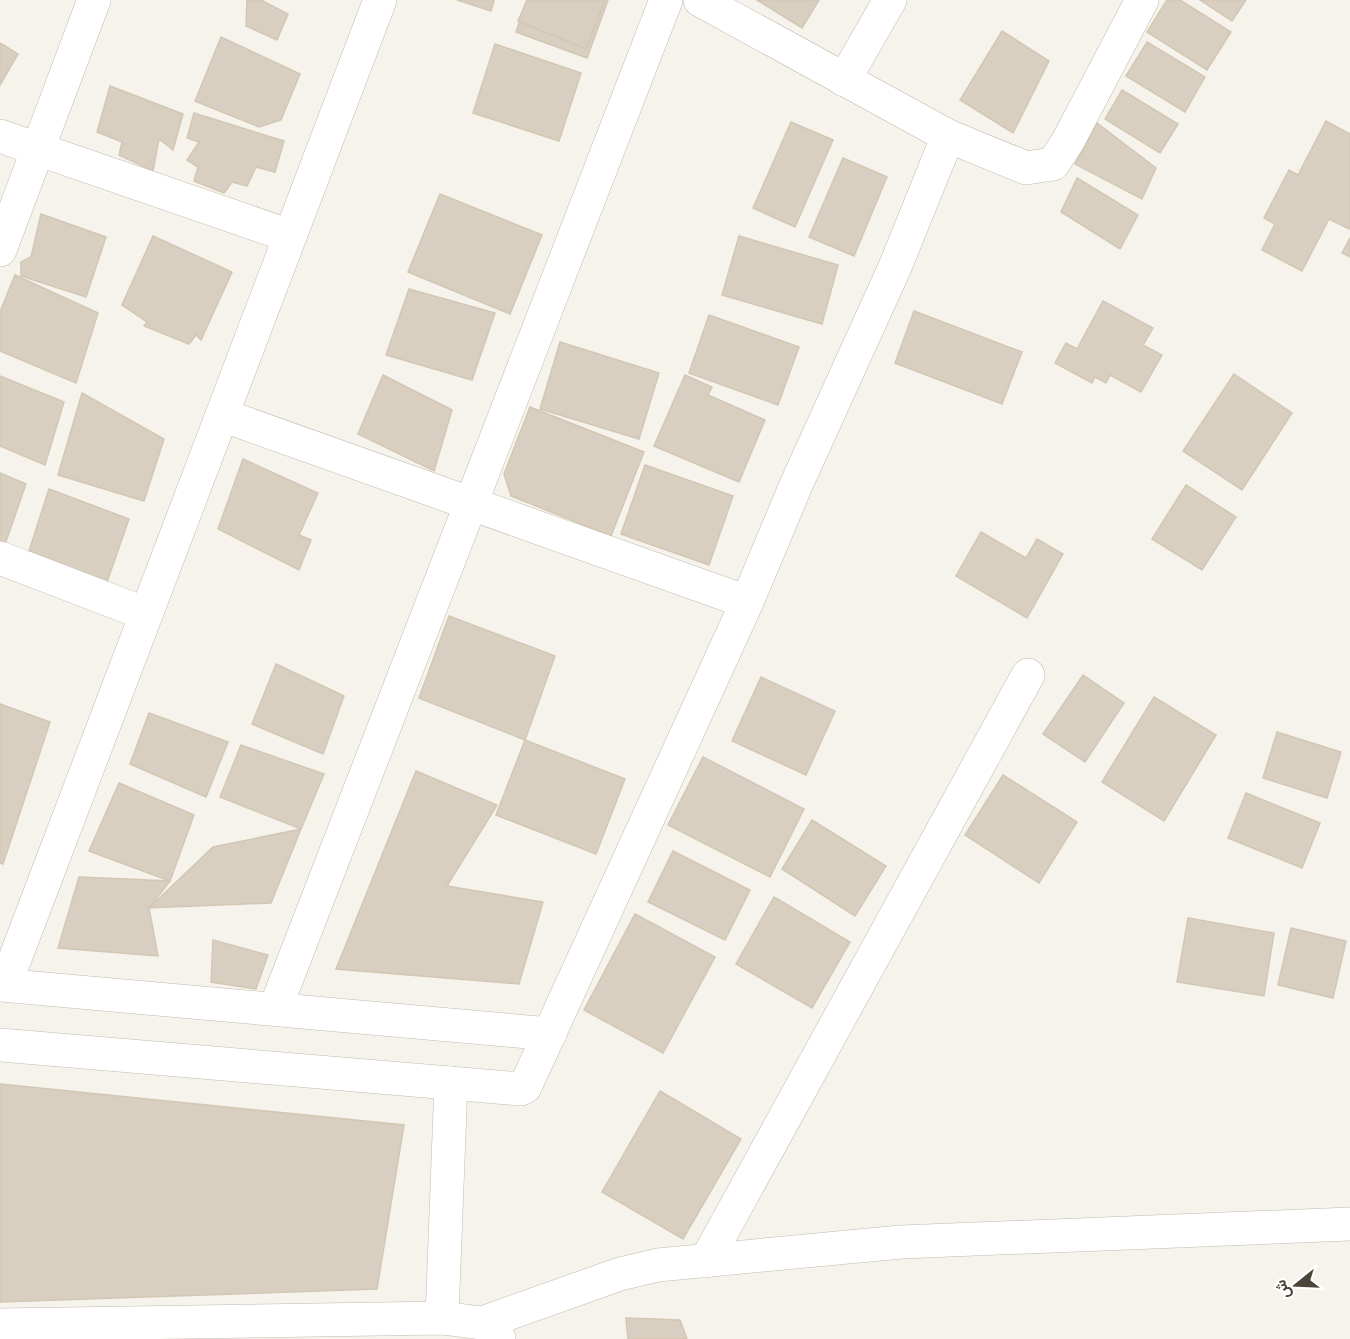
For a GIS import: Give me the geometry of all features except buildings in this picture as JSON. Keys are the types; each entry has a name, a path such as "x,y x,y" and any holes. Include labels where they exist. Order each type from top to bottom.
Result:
{"street":[{"path":"0,250 93,0"},
{"path":"380,0 2,985 550,1034"},
{"path":"275,1009 666,0"},
{"path":"700,0 948,136 1026,168 1053,164 1068,141 1142,0"},
{"path":"844,80 890,0"},
{"path":"0,136 290,236"},
{"path":"0,1045 521,1089 525,1087 747,602 796,485 895,267 948,136"},
{"path":"222,415 747,602"},
{"path":"0,558 146,614"},
{"path":"706,1261 1028,675"},
{"path":"442,1318 451,1083"},
{"path":"0,1325 442,1318 491,1331 620,1274 658,1265 901,1242 1350,1224"}]}
